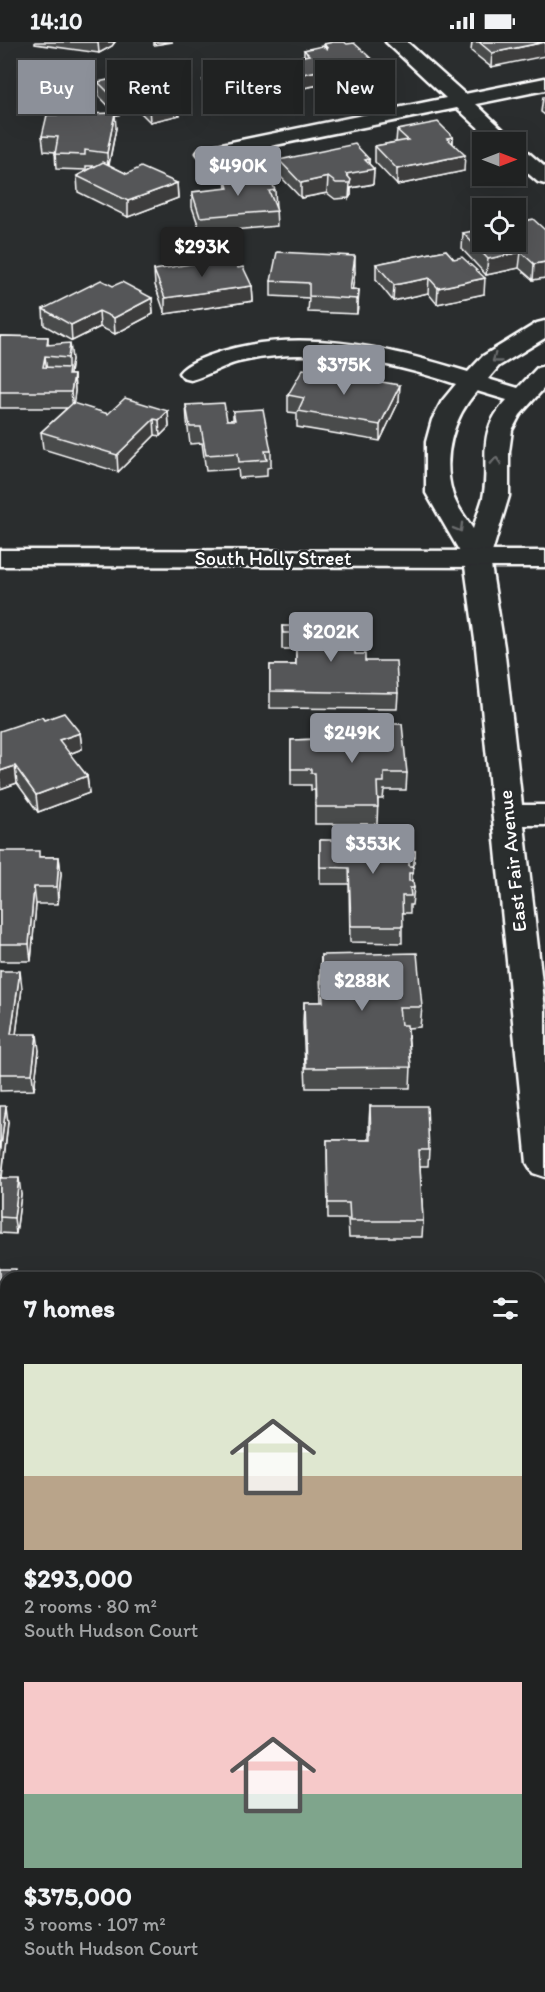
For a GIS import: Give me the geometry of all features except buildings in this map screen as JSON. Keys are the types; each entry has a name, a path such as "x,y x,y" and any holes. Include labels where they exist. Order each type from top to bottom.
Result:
{"street":[{"path":"396,42 495,132"},
{"path":"207,153 545,84"},
{"path":"526,161 545,178"},
{"name":"East Fair Avenue","path":"545,328 491,362 454,401 444,420 438,442 437,469 439,493 477,559 490,647 506,815 545,1162"},
{"path":"191,373 216,361 242,354 332,351 370,354 408,362 523,397"},
{"name":"East Fair Avenue","path":"477,559 496,496 496,452 500,430 509,412 545,373"},
{"name":"South Holly Street","path":"0,558 545,559"},
{"path":"506,815 545,815"}]}
